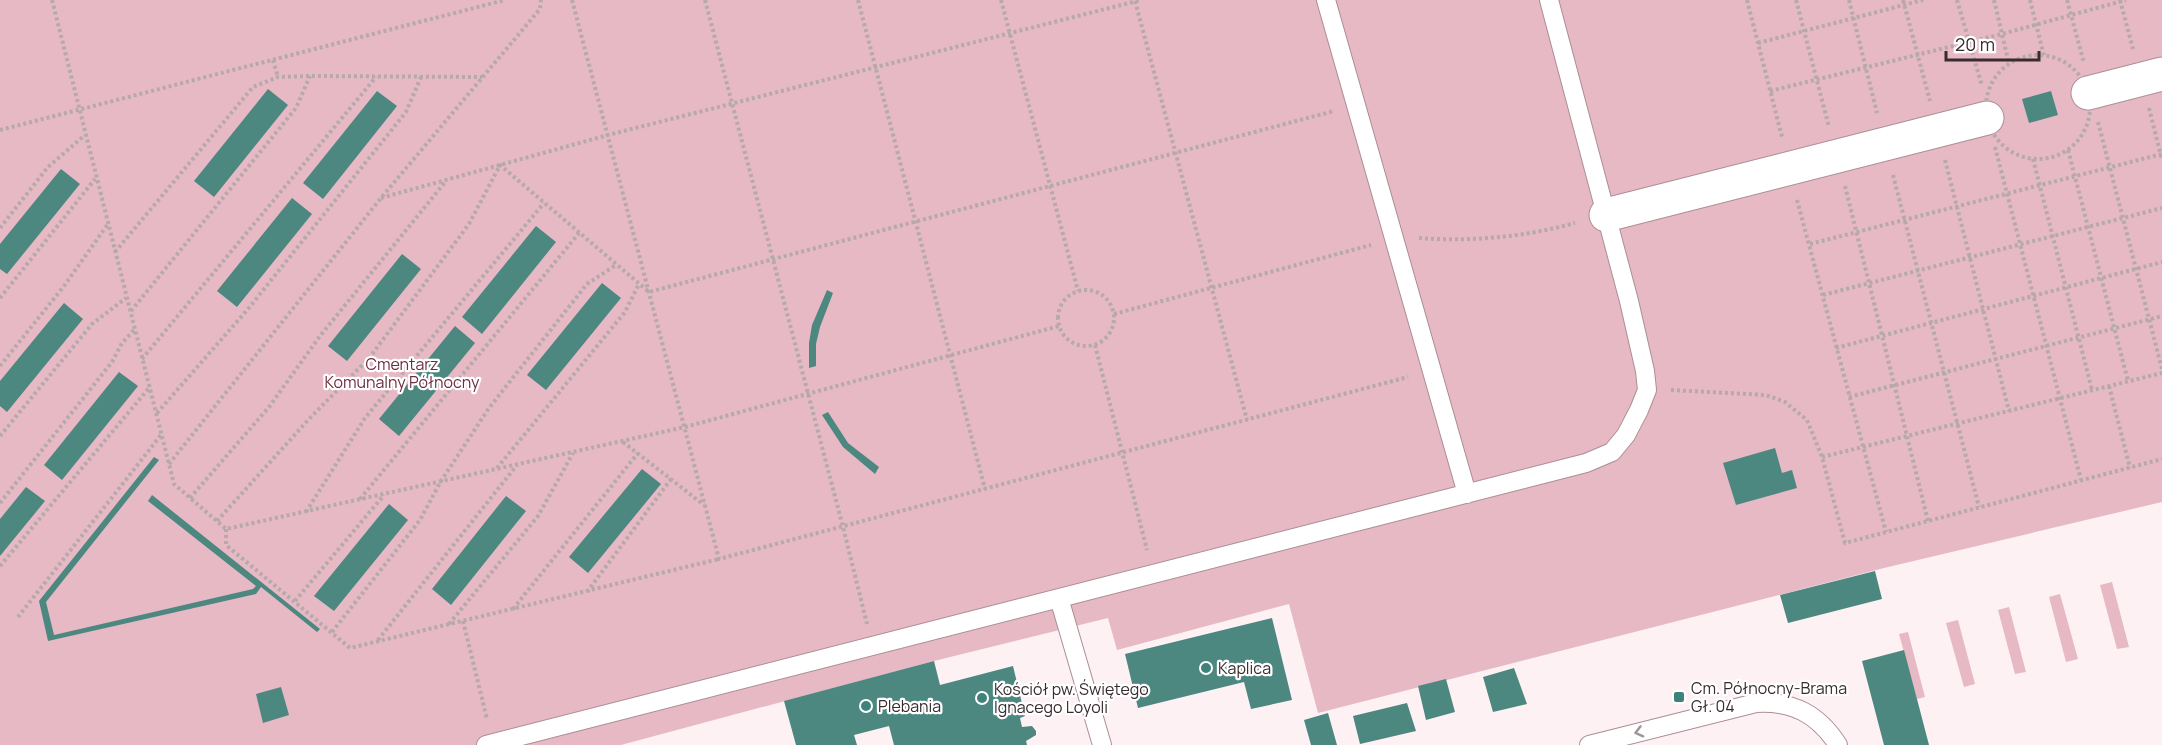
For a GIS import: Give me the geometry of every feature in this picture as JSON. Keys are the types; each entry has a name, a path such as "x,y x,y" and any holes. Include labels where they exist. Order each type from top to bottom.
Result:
{"street":[{"path":"2089,98 2162,74"},
{"path":"1606,215 1885,143 1989,119"}],"lane":[{"path":"1326,0 1467,494"},
{"path":"489,744 1467,494 1586,463 1612,452 1626,435 1640,410 1647,390 1646,371 1549,0"},
{"path":"1059,598 1102,745"},
{"path":"1589,745 1756,703 1778,702 1800,709 1819,723 1838,745"}],"path":[{"path":"52,0 174,484 226,530 226,545 350,648 719,559 1432,371"},
{"path":"0,130 505,0"},
{"path":"169,464 381,198 540,9 541,0"},
{"path":"572,0 719,559"},
{"path":"705,0 872,646"},
{"path":"858,0 986,489"},
{"path":"1001,0 1078,291"},
{"path":"381,198 608,135 1141,0"},
{"path":"1746,0 1886,532"},
{"path":"1796,0 1928,521"},
{"path":"1849,0 1979,507"},
{"path":"1758,43 1904,2 1923,0"},
{"path":"1957,0 2081,480"},
{"path":"1994,0 2008,64"},
{"path":"2030,0 2044,56"},
{"path":"1822,457 2162,371 2110,167 2089,98 2072,67 2058,59 2044,56 2032,56 2008,64 1989,91 1989,119 1996,136 2006,147 2018,155 2033,159 2057,155 2079,139 2087,125 2090,110 2089,98 2085,68 2067,0"},
{"path":"1770,91 2002,34 2126,0"},
{"path":"1135,1 1247,420"},
{"path":"1904,2 2009,411"},
{"path":"273,60 278,77"},
{"path":"130,311 296,108 310,76"},
{"path":"142,359 376,76"},
{"path":"115,252 253,87 278,77 482,78"},
{"path":"156,414 248,309 399,121 406,112 421,77"},
{"path":"649,292 1356,105"},
{"path":"0,228 48,167 85,135"},
{"path":"2068,149 2128,381"},
{"path":"1810,244 2162,154"},
{"path":"2033,159 2092,390"},
{"path":"500,165 649,292"},
{"path":"217,521 309,419 370,357 469,224 500,165"},
{"path":"0,298 96,178"},
{"path":"190,498 269,407 320,336 446,180"},
{"path":"306,512 365,418 544,203"},
{"path":"1823,295 2162,208"},
{"path":"1114,314 1394,239 1404,237 1444,240 1509,237 1606,215"},
{"path":"0,366 64,286 108,224"},
{"path":"360,500 579,234"},
{"path":"1836,348 2162,262"},
{"path":"332,632 420,520 441,482 489,408 587,284 617,265"},
{"path":"496,469 625,312 639,284"},
{"path":"1078,291 1095,291 1105,297 1114,314 1113,327 1108,336 1095,345 1078,346 1069,341 1059,326 1058,311 1063,301 1078,291"},
{"path":"0,436 92,324 126,298"},
{"path":"1849,397 2162,316"},
{"path":"226,530 685,427 1059,326"},
{"path":"0,503 112,362 122,343 135,329"},
{"path":"1095,345 1153,574"},
{"path":"2109,386 2130,468"},
{"path":"0,566 150,388"},
{"path":"1647,390 1766,395 1785,402 1807,420 1822,457 1845,543 2162,459"},
{"path":"18,616 161,434"},
{"path":"622,441 706,506"},
{"path":"449,624 538,516 573,452"},
{"path":"513,609 638,453"},
{"path":"378,641 518,464"},
{"path":"587,592 671,479"},
{"path":"295,601 385,494"},
{"path":"463,621 489,744"}],"green space":[{"name":"Cmentarz Komunalny Północny","path":"0,0 2162,0 2162,502 1884,568 1318,713 1289,604 1117,650 1108,618 934,661 621,745 0,745"},
{"path":"2112,582 2129,647 2117,649 2100,585"},
{"path":"2060,594 2078,659 2066,662 2049,597"},
{"path":"2009,607 2026,672 2015,674 1998,610"},
{"path":"1958,620 1975,684 1964,687 1946,623"},
{"path":"1908,632 1925,697 1917,699 1899,634"}],"building":[{"path":"268,89 288,105 214,197 194,181"},
{"path":"377,91 397,106 323,199 303,183"},
{"path":"2051,91 2058,115 2029,123 2022,99"},
{"path":"61,169 80,184 7,274 0,269 0,244"},
{"path":"292,198 312,214 237,307 217,291"},
{"path":"536,226 556,242 482,334 462,317"},
{"path":"402,254 421,269 347,361 328,346"},
{"path":"602,283 621,298 546,390 527,375"},
{"path":"827,290 833,293 816,344 816,366 809,368 812,325"},
{"path":"64,303 83,319 7,412 0,406 0,381"},
{"path":"455,326 475,343 399,436 379,419"},
{"path":"119,372 138,386 62,480 44,465"},
{"path":"828,412 848,443 879,467 875,474 843,447 822,415"},
{"path":"1775,448 1782,473 1792,470 1797,488 1736,505 1723,463"},
{"path":"154,457 159,460 46,602 54,635 253,589 256,586 148,501 152,495 320,629 317,632 261,587 256,594 48,641 39,601"},
{"path":"642,469 661,484 588,573 569,557"},
{"path":"26,487 45,501 0,556 0,519"},
{"path":"506,496 526,511 451,605 432,589"},
{"path":"389,504 408,520 334,611 314,596"},
{"path":"1875,571 1882,599 1788,623 1780,595"},
{"name":"Kaplica","path":"1272,618 1292,700 1251,709 1244,682 1138,708 1125,654"},
{"path":"1904,650 1929,745 1884,745 1862,661"},
{"path":"934,661 940,685 1013,666 1025,716 1020,718 1022,727 1032,726 1036,735 1026,741 1027,745 894,745 889,726 854,735 857,745 796,745 784,701"},
{"path":"1514,668 1527,704 1493,712 1483,677"},
{"path":"1446,679 1455,712 1426,720 1418,686"},
{"path":"281,687 289,715 263,723 256,694"},
{"path":"1407,703 1416,731 1360,744 1353,716"},
{"path":"1328,713 1337,745 1311,745 1304,720"}],"place":[{"name":"Kaplica","path":"1206,668"},
{"name":"Cm. Północny-Brama Gł. 04","path":"1679,697"},
{"name":"Kościół pw. Świętego Ignacego Loyoli","path":"982,698"},
{"name":"Plebania","path":"866,706"}]}
